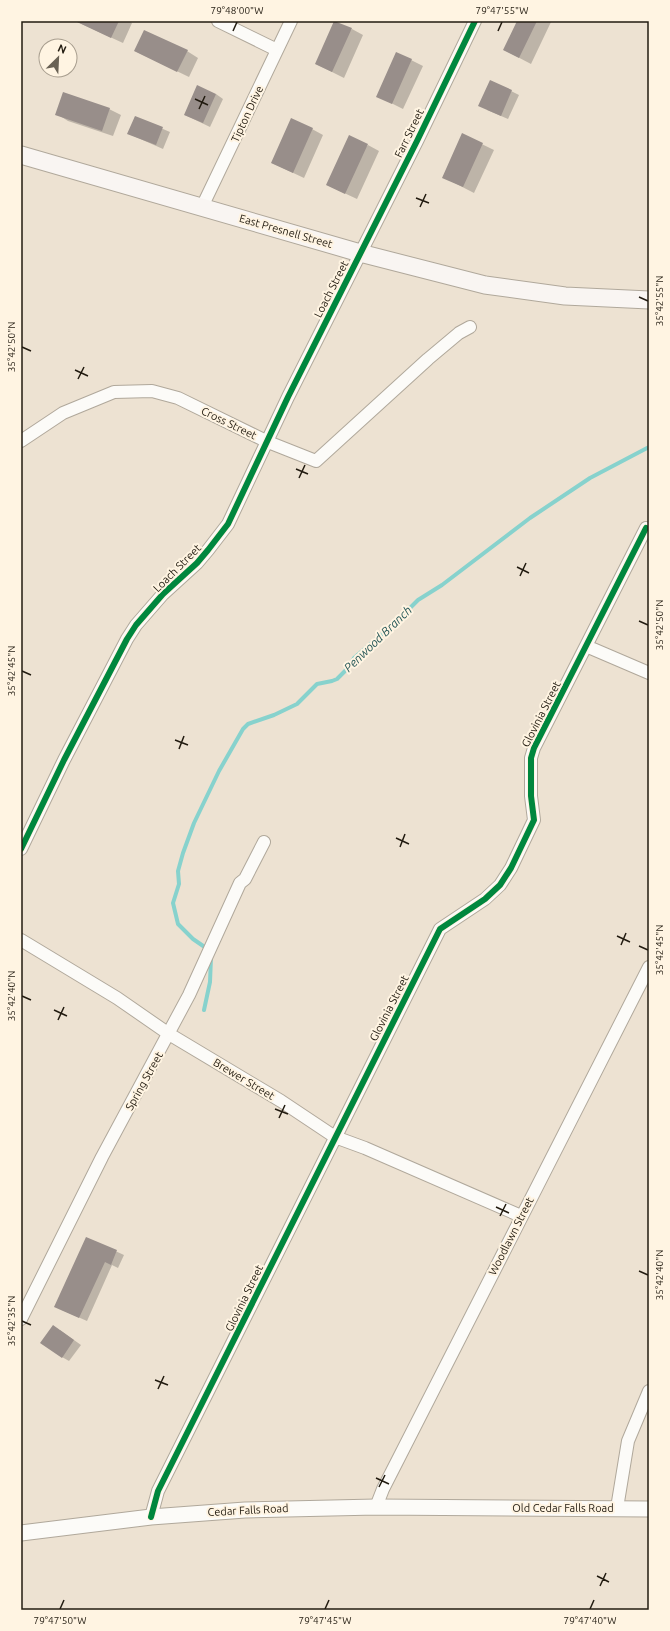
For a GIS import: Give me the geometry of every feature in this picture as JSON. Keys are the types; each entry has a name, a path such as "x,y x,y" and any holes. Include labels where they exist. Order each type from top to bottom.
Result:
{"main road":[{"name":"East Presnell Street","path":"21,155 360,253 485,285 566,296 649,300"}],"street":[{"path":"218,21 277,50"},
{"name":"Tipton Drive","path":"202,207 292,21"},
{"name":"Farr Street","path":"360,253 417,141 475,21"},
{"name":"Loach Street","path":"21,849 64,760 127,639 136,625 163,594 197,563 228,524 360,253"},
{"name":"Cross Street","path":"21,441 63,412 114,392 152,391 178,398 268,442 316,461 428,359 459,333 470,326"},
{"name":"Glovinia Street","path":"150,1517 158,1491 440,928 485,899 500,885 511,868 534,820 531,796 531,758 534,748 646,528"},
{"path":"586,646 649,673"},
{"name":"Spring Street","path":"21,1319 102,1157 169,1034 240,883 249,872 264,842"},
{"name":"Brewer Street","path":"21,940 116,998 169,1034 281,1101 335,1137 365,1148 521,1216"},
{"name":"Woodlawn Street","path":"376,1507 383,1489 521,1216 649,967"},
{"path":"617,1508 628,1441 649,1391"},
{"name":"Cedar Falls Road","path":"21,1533 150,1517 245,1510 376,1507 477,1508"},
{"name":"Old Cedar Falls Road","path":"477,1508 649,1509"}],"building":[{"path":"75,21 119,21 111,38"},
{"path":"334,21 352,28 332,72 315,64"},
{"path":"517,21 537,21 519,58 503,50"},
{"path":"144,30 188,50 177,72 134,51"},
{"path":"396,52 412,59 392,104 376,97"},
{"path":"490,80 512,90 501,116 478,106"},
{"path":"197,85 216,94 203,123 184,115"},
{"path":"63,92 110,108 102,131 55,115"},
{"path":"135,116 163,127 156,145 127,134"},
{"path":"291,118 313,128 293,173 271,163"},
{"path":"462,133 483,143 463,187 442,178"},
{"path":"349,135 368,144 345,194 326,185"},
{"path":"86,1237 117,1250 111,1265 105,1262 79,1318 54,1307"},
{"path":"53,1325 74,1340 62,1358 40,1343"}],"waterway":[{"name":"Penwood Branch","path":"209,950 193,939 178,924 173,903 179,884 178,871 194,823 219,771 243,729 248,724 274,715 297,704 317,684 337,679 347,669 354,658 396,622 418,600 442,585 530,518 590,478 649,447"},
{"name":"Penwood Branch","path":"204,1010 210,982 211,957"}],"cycle path":[{"path":"21,849 64,760 127,639 136,625 163,594 197,563 228,524 288,397 417,141 475,21"},
{"path":"151,1517 158,1491 440,929 485,899 500,885 511,868 534,820 531,796 531,758 534,748 646,528"}]}
